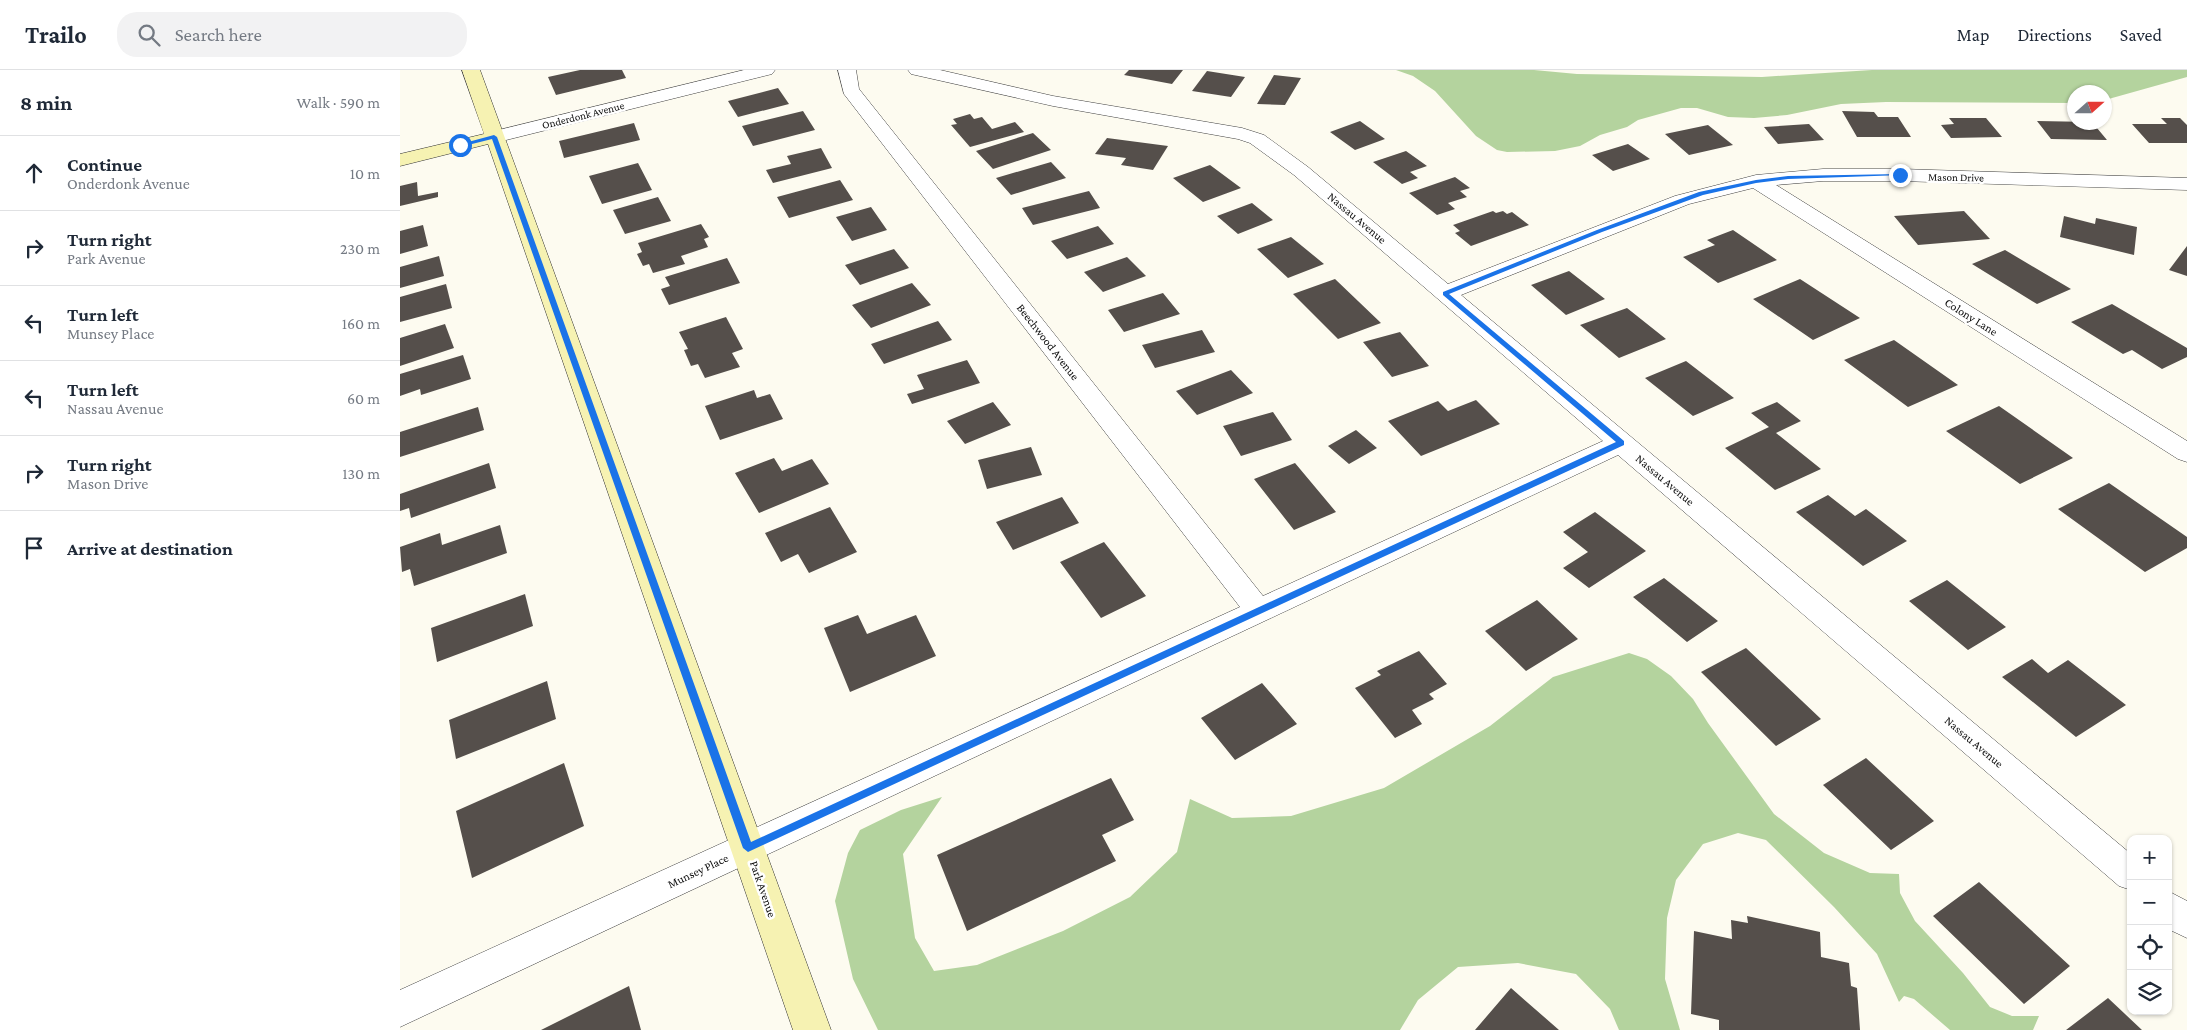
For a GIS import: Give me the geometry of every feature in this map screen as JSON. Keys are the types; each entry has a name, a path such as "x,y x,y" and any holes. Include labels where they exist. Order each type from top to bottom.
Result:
{"street":[{"name":"Park Avenue","path":"471,70 812,1030"},
{"name":"Onderdonk Avenue","path":"400,160 766,70"},
{"name":"Beechwood Avenue","path":"847,70 850,90 1259,610"},
{"name":"Nassau Avenue","path":"916,70 1053,101 1257,138 1301,171 2127,872"},
{"name":"Mason Drive","path":"1445,293 1682,200 1756,182 1823,175 1900,175 2187,184"},
{"name":"Colony Lane","path":"1756,182 2187,453"},
{"name":"Munsey Place","path":"400,1009 1621,443"},
{"path":"2172,910 2187,922"}],"green space":[{"path":"1396,70 1534,70 1577,74 1762,77 1872,70 2187,70 2187,77 2112,98 2112,85 2067,85 2067,103 1886,102 1841,104 1787,115 1754,118 1728,117 1697,108 1681,108 1638,120 1627,127 1600,135 1580,146 1555,151 1507,152 1497,150 1476,136 1435,91 1413,76"},
{"path":"1629,653 1647,659 1671,676 1693,699 1708,723 1774,814 1824,853 1870,873 1899,874 1900,893 1915,921 1963,973 1990,1007 2012,1016 2039,1016 2033,1030 1950,1030 1914,999 1904,996 1899,1002 1877,954 1834,907 1766,840 1738,833 1703,844 1676,880 1667,918 1665,979 1680,1030 1619,1030 1610,1009 1576,974 1518,963 1458,967 1418,1000 1400,1030 878,1030 853,979 835,901 848,853 860,830 901,810 942,797 903,854 915,938 934,971 977,965 1063,931 1130,897 1177,852 1190,799 1232,818 1291,816 1384,788 1490,726 1553,677"}],"building":[{"path":"580,70 622,70 626,78 556,95 548,77"},
{"path":"1129,70 1183,70 1172,84 1124,75"},
{"path":"1207,71 1245,77 1231,97 1192,91"},
{"path":"1274,75 1301,78 1285,105 1257,104"},
{"path":"778,88 789,104 738,117 728,101"},
{"path":"803,111 815,130 753,146 742,126"},
{"path":"1842,111 1874,112 1878,117 1898,117 1911,137 1857,137"},
{"path":"970,114 974,119 982,117 992,129 1015,122 1024,132 970,147 951,125 957,124 953,119"},
{"path":"1949,118 1986,118 2002,137 1951,138 1941,125 1954,124"},
{"path":"2161,118 2180,118 2187,125 2187,143 2149,143 2132,124 2167,124"},
{"path":"1360,121 1385,139 1355,150 1330,132"},
{"path":"2037,121 2067,122 2067,130 2099,130 2107,140 2051,139"},
{"path":"634,123 640,140 564,158 559,141"},
{"path":"1809,124 1824,140 1778,144 1764,127"},
{"path":"1708,125 1733,145 1689,155 1665,134"},
{"path":"1033,133 1051,150 993,169 976,151"},
{"path":"1107,138 1168,146 1153,170 1121,165 1126,158 1095,154"},
{"path":"1628,144 1650,159 1613,171 1592,155"},
{"path":"821,148 832,168 773,183 766,170 791,164 787,156"},
{"path":"1406,151 1427,166 1410,172 1418,178 1402,184 1373,162"},
{"path":"1051,162 1066,178 1011,195 996,178"},
{"path":"638,163 652,190 602,204 589,176"},
{"path":"1210,165 1241,188 1203,202 1173,178"},
{"path":"1455,177 1470,188 1460,191 1467,197 1448,203 1455,209 1437,215 1409,193"},
{"path":"840,180 853,200 789,218 777,197"},
{"path":"417,182 418,196 438,192 438,197 400,206 400,186"},
{"path":"1089,191 1100,208 1033,225 1022,208"},
{"path":"658,197 671,221 625,234 613,210"},
{"path":"1252,203 1273,220 1238,234 1217,216"},
{"path":"871,207 887,230 852,241 836,217"},
{"path":"1493,211 1496,213 1503,211 1507,214 1512,212 1529,225 1471,246 1455,233 1460,231 1453,225"},
{"path":"1964,211 1990,239 1918,245 1894,216"},
{"path":"2064,216 2095,224 2096,218 2137,227 2134,255 2060,237"},
{"path":"701,224 709,237 704,239 708,247 681,256 685,264 653,273 649,264 643,266 637,254 642,252 638,243"},
{"path":"423,225 428,246 400,254 400,231"},
{"path":"1098,226 1114,244 1067,259 1051,241"},
{"path":"1733,230 1777,260 1718,283 1683,257 1715,245 1707,240"},
{"path":"1291,237 1324,264 1288,278 1257,249"},
{"path":"2187,246 2187,276 2169,270"},
{"path":"894,249 909,268 860,285 845,265"},
{"path":"2005,250 2071,289 2037,304 1972,264"},
{"path":"439,256 444,276 400,288 400,267"},
{"path":"1127,257 1146,276 1103,292 1084,272"},
{"path":"727,258 740,283 669,305 661,289 670,286 665,277"},
{"path":"1569,271 1605,299 1566,315 1531,285"},
{"path":"1335,279 1381,323 1338,339 1293,294"},
{"path":"1800,279 1860,318 1813,340 1753,299"},
{"path":"912,283 931,305 871,328 852,305"},
{"path":"446,284 452,308 400,322 400,297"},
{"path":"1163,293 1180,314 1124,332 1108,310"},
{"path":"2112,304 2187,348 2187,357 2162,369 2132,350 2123,354 2071,322"},
{"path":"1627,308 1666,339 1619,358 1580,325"},
{"path":"726,317 743,349 732,353 740,367 705,378 698,364 691,366 684,350 688,349 679,332"},
{"path":"938,321 952,340 884,364 871,344"},
{"path":"445,324 454,348 400,366 400,338"},
{"path":"1202,330 1215,352 1155,368 1142,345"},
{"path":"1400,332 1429,366 1392,377 1363,342"},
{"path":"1894,340 1958,385 1908,407 1844,360"},
{"path":"463,355 471,379 421,395 420,389 400,396 400,374"},
{"path":"967,360 980,383 912,404 907,394 924,389 917,375"},
{"path":"1686,361 1734,398 1693,416 1645,378"},
{"path":"1231,370 1253,393 1197,415 1176,391"},
{"path":"754,390 757,398 770,394 783,419 720,440 705,406"},
{"path":"1476,400 1500,424 1421,456 1388,421 1438,401 1448,411"},
{"path":"993,402 1011,425 965,444 947,421"},
{"path":"1777,402 1801,421 1776,433 1821,469 1775,490 1725,448 1769,427 1751,413"},
{"path":"1999,406 2073,458 2020,484 1946,431"},
{"path":"478,407 484,430 400,457 400,432"},
{"path":"1273,412 1292,440 1241,456 1223,426"},
{"path":"1356,430 1377,448 1349,464 1328,446"},
{"path":"1031,447 1042,475 987,489 978,460"},
{"path":"774,458 782,471 812,459 829,484 759,513 735,473"},
{"path":"489,463 496,488 411,518 409,508 400,511 400,494"},
{"path":"1295,463 1336,512 1294,530 1254,479"},
{"path":"2109,483 2187,537 2187,548 2145,572 2058,509"},
{"path":"1828,495 1855,516 1866,509 1907,541 1863,566 1796,512"},
{"path":"1062,497 1079,523 1013,550 996,522"},
{"path":"830,507 857,552 809,573 798,554 781,562 765,533"},
{"path":"1595,512 1646,551 1589,588 1563,568 1588,552 1563,532"},
{"path":"500,525 507,553 414,586 410,569 402,572 400,547 440,533 442,545"},
{"path":"1104,542 1146,596 1101,618 1060,562"},
{"path":"1664,578 1718,621 1687,642 1633,597"},
{"path":"1947,580 2006,627 1968,650 1909,601"},
{"path":"525,594 533,626 437,662 431,628"},
{"path":"1537,600 1578,639 1526,671 1485,631"},
{"path":"858,615 867,634 916,615 936,656 850,692 824,628"},
{"path":"1746,648 1821,719 1776,746 1701,672"},
{"path":"1419,651 1447,684 1429,694 1434,699 1412,710 1422,724 1395,738 1355,688 1381,675 1377,671"},
{"path":"2032,659 2048,673 2068,660 2126,705 2076,737 2002,677"},
{"path":"547,681 556,719 456,759 449,720"},
{"path":"1262,683 1297,724 1235,760 1201,718"},
{"path":"1866,758 1934,821 1891,850 1823,785"},
{"path":"564,763 584,826 472,878 456,811"},
{"path":"1111,778 1134,820 1102,835 1116,861 967,931 937,855"},
{"path":"1979,882 2070,966 2024,1004 1933,916"},
{"path":"1747,916 1820,932 1821,957 1849,963 1851,986 1857,988 1860,1030 1719,1030 1719,1020 1691,1014 1694,931 1732,939 1731,920 1748,923"},
{"path":"629,986 641,1030 541,1030"},
{"path":"1511,988 1559,1030 1475,1030"},
{"path":"2108,998 2142,1030 2066,1030"}],"route":[{"path":"460,145 494,137 748,848 1621,443 1445,293 1599,231 1702,194 1729,187 1788,178 1823,175 1900,175"}]}
